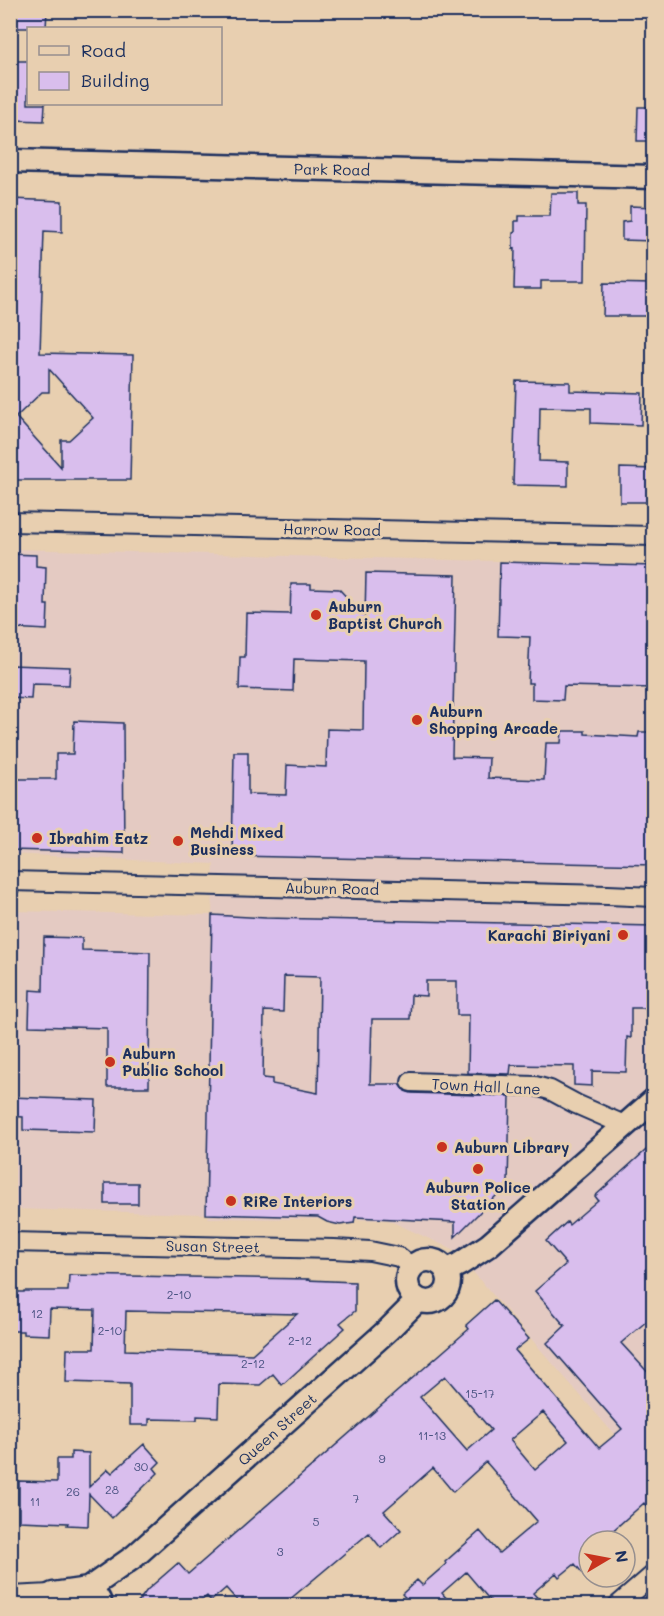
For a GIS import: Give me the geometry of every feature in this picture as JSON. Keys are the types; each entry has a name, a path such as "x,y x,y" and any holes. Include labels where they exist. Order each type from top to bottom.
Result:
{"street":[{"name":"Park Road","path":"10,161 654,177"},
{"name":"Harrow Road","path":"10,522 654,536"},
{"name":"Auburn Road","path":"10,881 654,897"},
{"name":"Town Hall Lane","path":"411,1082 535,1086 550,1090 624,1125"},
{"path":"446,1271 489,1245 654,1100"},
{"name":"Susan Street","path":"10,1242 370,1251 399,1257 412,1267"},
{"path":"430,1260 437,1262 446,1271 449,1278 448,1286 440,1299 425,1303 409,1291 406,1278 412,1267 417,1263 430,1260"},
{"name":"Queen Street","path":"96,1598 135,1556 404,1316 418,1300"},
{"path":"617,1605 654,1574"},
{"path":"33,1605 53,1594"},
{"path":"10,1596 53,1594 96,1598"}],"shaded area":[{"path":"11,549 653,565 653,1479 454,1250 388,1220 208,1218 209,1080 206,1214 11,1209 11,911 212,915 214,864 11,854"}],"building":[{"path":"10,10 47,10 46,27 10,28"},
{"path":"15,61 27,61 27,105 45,105 44,121 13,120"},
{"path":"638,107 654,107 654,141 637,141"},
{"path":"551,193 578,193 578,205 586,205 585,281 541,281 541,289 514,289 513,233 515,232 515,221 519,221 519,216 550,216"},
{"path":"10,199 62,201 62,232 44,231 40,353 133,355 130,480 10,480","holes":["49,369 93,418 69,440 61,440 61,467 16,417 42,392 49,392"]},
{"path":"630,206 654,207 654,241 622,240 622,222 630,221"},
{"path":"604,283 654,284 654,316 603,316"},
{"path":"516,381 570,382 570,391 642,393 641,425 591,423 591,408 540,407 539,461 568,462 568,486 513,485"},
{"path":"620,468 654,469 654,502 620,502"},
{"path":"10,554 36,555 36,566 46,567 47,630 10,628"},
{"path":"500,562 654,566 654,688 564,686 563,700 532,699 532,683 528,683 530,637 498,636"},
{"path":"366,573 456,575 452,757 489,758 488,778 544,780 546,743 561,743 562,731 585,731 585,734 638,737 639,732 654,732 654,865 232,856 234,752 248,752 248,794 286,795 287,765 326,767 327,729 363,730 364,661 294,659 293,691 239,689 240,657 245,657 246,613 290,614 291,584 311,584 311,588 339,589 365,617"},
{"path":"10,665 70,667 69,685 32,684 31,699 10,698"},
{"path":"74,721 123,723 124,853 10,850 10,779 56,779 56,754 73,754"},
{"path":"212,915 654,926 654,1008 631,1008 631,1038 627,1037 626,1072 592,1071 592,1086 574,1085 574,1066 511,1065 510,1074 468,1073 469,1015 457,1015 457,981 426,981 426,996 411,995 410,1019 372,1019 370,1084 400,1084 405,1091 411,1093 510,1096 508,1184 455,1237 455,1222 355,1217 354,1223 340,1225 318,1217 206,1214","holes":["284,976 320,977 318,1093 272,1084 272,1079 263,1078 264,1011 283,1012"]},
{"path":"44,937 82,938 82,950 150,952 149,1087 107,1087 107,1028 29,1026 30,990 43,991"},
{"path":"10,1097 96,1100 95,1132 23,1130 23,1117 10,1116"},
{"path":"654,1143 654,1262 645,1270 654,1280 654,1315 621,1343 654,1379 654,1515 644,1503 615,1529 577,1529 577,1566 575,1564 559,1577 556,1573 533,1593 544,1605 494,1605 466,1572 442,1593 452,1605 412,1605 402,1594 417,1580 422,1585 480,1531 499,1553 537,1521 486,1462 453,1492 433,1468 384,1511 401,1530 381,1548 369,1533 283,1605 241,1605 226,1588 211,1601 207,1596 196,1605 136,1605 147,1590 178,1563 188,1574 469,1329 466,1325 494,1300 529,1339 515,1350 599,1448 622,1429 547,1343 565,1326 535,1291 566,1264 546,1241 567,1222 569,1225 598,1200 595,1196","holes":["445,1376 491,1430 467,1451 420,1397","543,1412 568,1441 535,1470 510,1440"]},
{"path":"105,1183 138,1183 138,1204 105,1204"},
{"path":"69,1275 308,1279 355,1282 355,1311 340,1323 345,1328 282,1385 273,1374 260,1385 219,1384 218,1417 197,1416 197,1420 149,1419 149,1425 130,1425 130,1384 66,1382 67,1349 94,1349 95,1310 50,1309 49,1335 10,1331 10,1292 68,1291","holes":["126,1311 297,1314 252,1354 125,1350"]},
{"path":"144,1444 160,1462 154,1468 158,1473 112,1518 89,1494 88,1526 19,1521 19,1481 57,1482 57,1459 71,1459 71,1452 89,1453 89,1487 108,1469 112,1473"}],"place":[{"name":"Auburn Baptist Church","path":"316,615"},
{"name":"Auburn Shopping Arcade","path":"417,720"},
{"name":"Ibrahim Eatz","path":"37,838"},
{"name":"Mehdi Mixed Business","path":"178,841"},
{"name":"Karachi Biriyani","path":"623,935"},
{"name":"Auburn Public School","path":"110,1062"},
{"name":"Auburn Library","path":"442,1147"},
{"name":"Auburn Police Station","path":"478,1169"},
{"name":"RiRe Interiors","path":"231,1201"}]}
